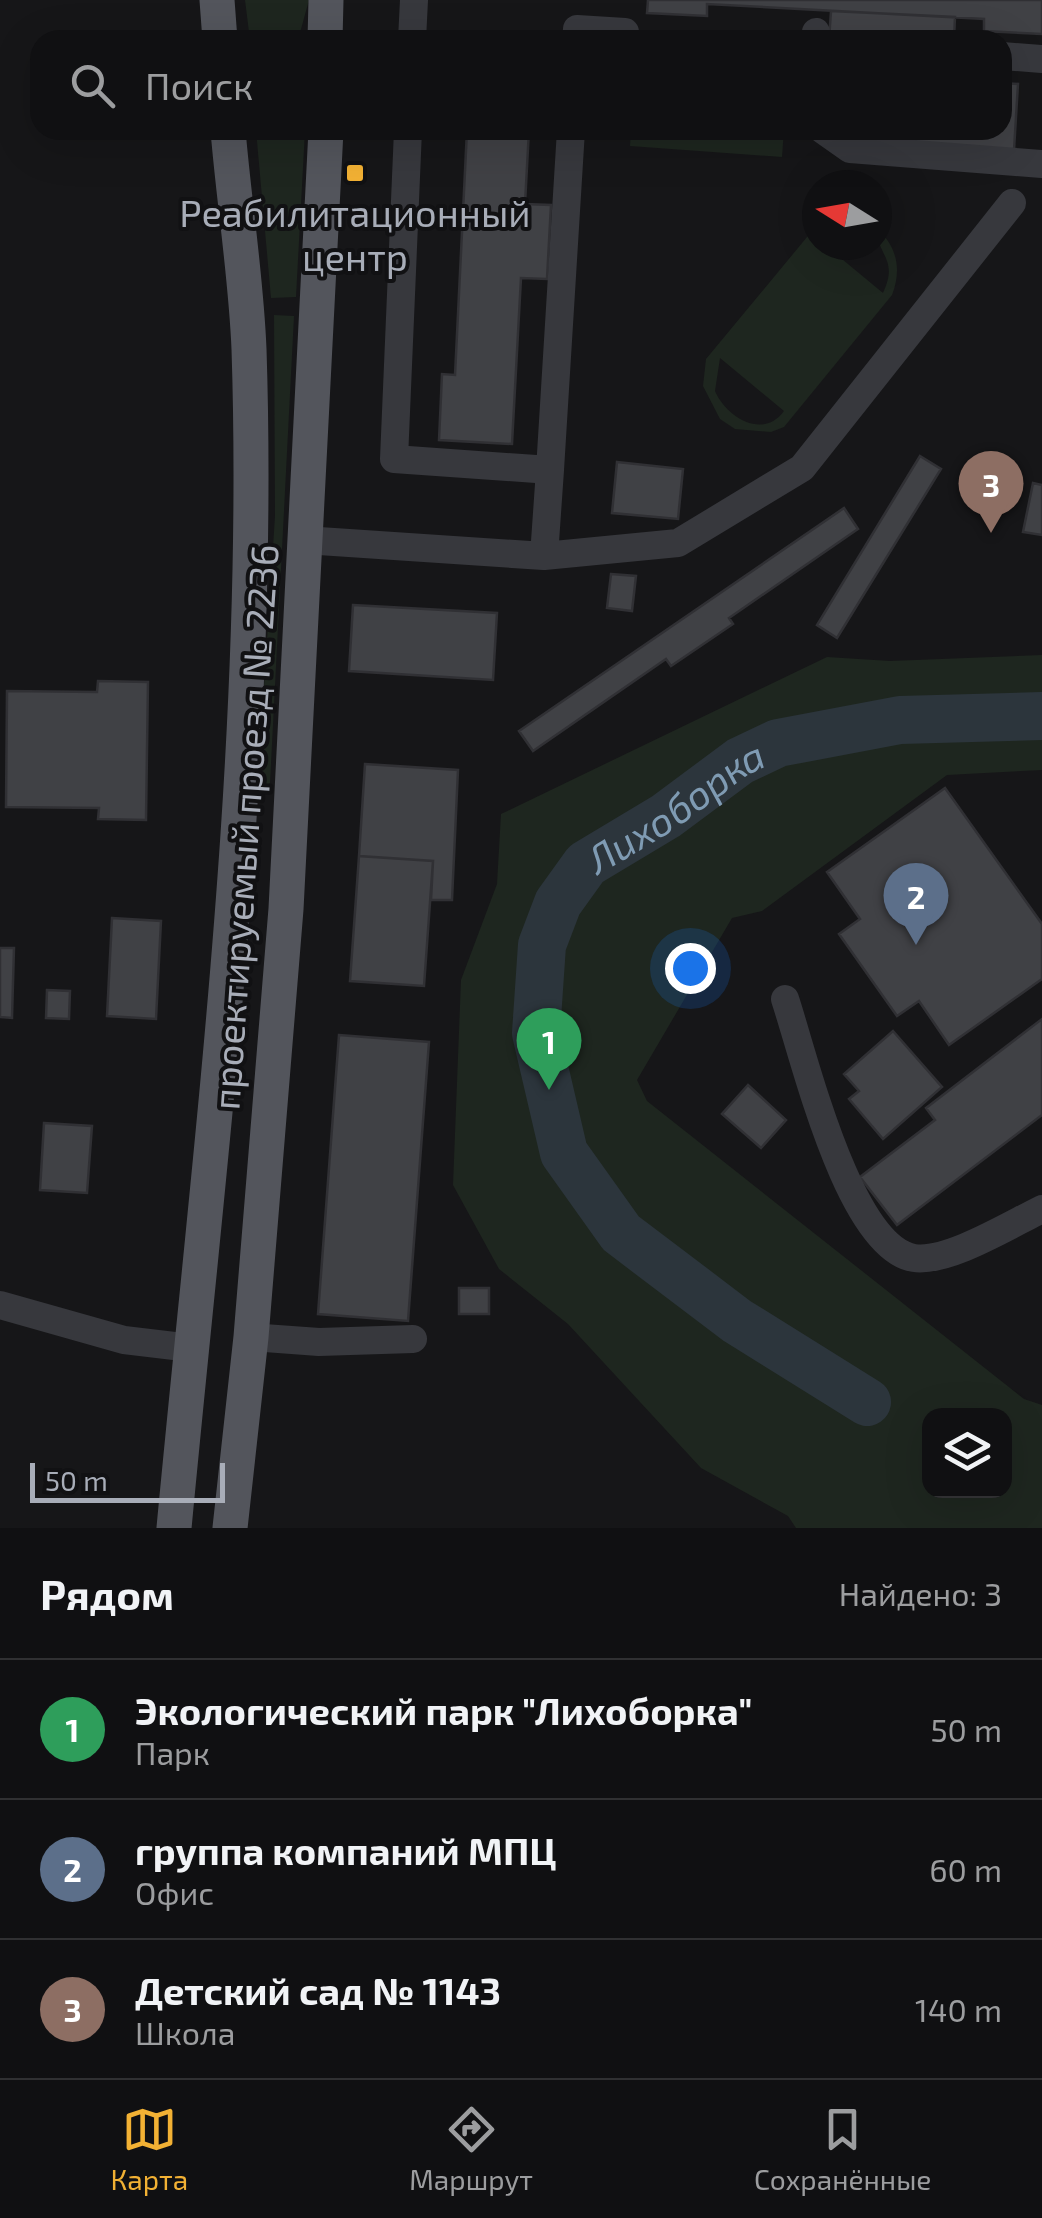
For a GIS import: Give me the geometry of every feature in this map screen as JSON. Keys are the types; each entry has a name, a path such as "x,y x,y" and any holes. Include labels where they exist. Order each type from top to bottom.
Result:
{"main road":[{"path":"218,0 220,30"},
{"name":"проектируемый проезд № 2236","path":"174,1528 223,1042 246,691 249,346 229,140"},
{"name":"проектируемый проезд № 2236","path":"230,1528 286,909 325,140"}],"street":[{"path":"412,30 414,0"},
{"path":"576,30 600,30"},
{"path":"1012,57 1042,59"},
{"path":"408,140 394,458 550,470"},
{"path":"544,556 569,140"},
{"path":"837,140 850,149 1042,164"},
{"path":"304,540 544,556 678,544 802,468 1012,203"},
{"path":"785,999 846,1186 882,1239 912,1258 941,1256 1042,1209"},
{"path":"0,1305 124,1340 191,1348"},
{"path":"250,1338 413,1340"}],"shaded area":[{"path":"245,0 309,0 301,30 249,30"},
{"path":"257,140 304,140 296,297 271,298"},
{"path":"630,140 783,140 782,157 630,146"},
{"path":"802,243 802,260 843,260 883,293 889,272 886,260 892,260 892,249 897,268 892,295 784,427 771,432 735,429 720,419 703,386 706,359","holes":["720,358 784,411 766,424 746,422 727,409 715,391"]},
{"path":"274,315 294,316 270,783 263,790 258,781 275,516"},
{"path":"1042,655 1042,770 947,775 762,911 732,918 637,1080 647,1101 1024,1399 1042,1405 1042,1528 796,1528 788,1516 701,1468 568,1324 499,1269 453,1185 461,980 497,884 501,814 827,657 890,661"}],"building":[{"path":"648,0 1042,0 1042,34 984,30 984,19 707,4 707,16 647,13"},
{"path":"831,11 955,17 954,30 830,30"},
{"path":"1012,84 1018,84 1014,150 915,145 915,140 1012,140"},
{"path":"467,140 528,140 525,204 551,205 547,279 521,278 512,444 439,440 442,374 455,375"},
{"path":"920,456 941,469 837,638 817,625"},
{"path":"617,462 683,469 678,519 612,513"},
{"path":"1033,483 1042,485 1042,535 1023,532"},
{"path":"844,508 858,529 729,618 733,624 671,666 666,659 533,751 519,731"},
{"path":"611,574 636,576 632,611 607,608"},
{"path":"353,605 497,613 493,680 349,671"},
{"path":"98,681 148,682 146,820 98,819 99,808 6,807 7,691 97,692"},
{"path":"365,764 458,770 452,900 431,900 433,861 359,856"},
{"path":"945,788 1042,924 1042,979 949,1045 919,1001 897,1016 839,934 860,919 827,872"},
{"path":"359,856 433,861 424,986 350,981"},
{"path":"112,918 161,921 156,1019 107,1016"},
{"path":"0,948 14,948 12,1018 0,1017"},
{"path":"47,990 70,991 69,1019 46,1018"},
{"path":"1042,1019 1042,1115 897,1225 860,1177 935,1120 926,1108"},
{"path":"893,1031 942,1087 883,1139 849,1099 859,1091 844,1074"},
{"path":"339,1035 429,1042 408,1321 318,1314"},
{"path":"748,1085 786,1120 761,1148 722,1114"},
{"path":"44,1123 92,1126 87,1193 40,1190"},
{"path":"459,1288 489,1288 489,1314 459,1314"}],"waterway":[{"name":"Лихоборка","path":"867,1402 737,1321 621,1233 564,1153 536,1033 542,945 558,903 586,864 666,816 740,761 778,743 900,720 1042,716"}],"place":[{"name":"Реабилитационный центр","path":"355,173"},
{"name":"Детский сад № 1143","path":"991,533"},
{"name":"группа компаний МПЦ","path":"916,945"},
{"name":"Экологический парк \"Лихоборка\"","path":"549,1090"}]}
